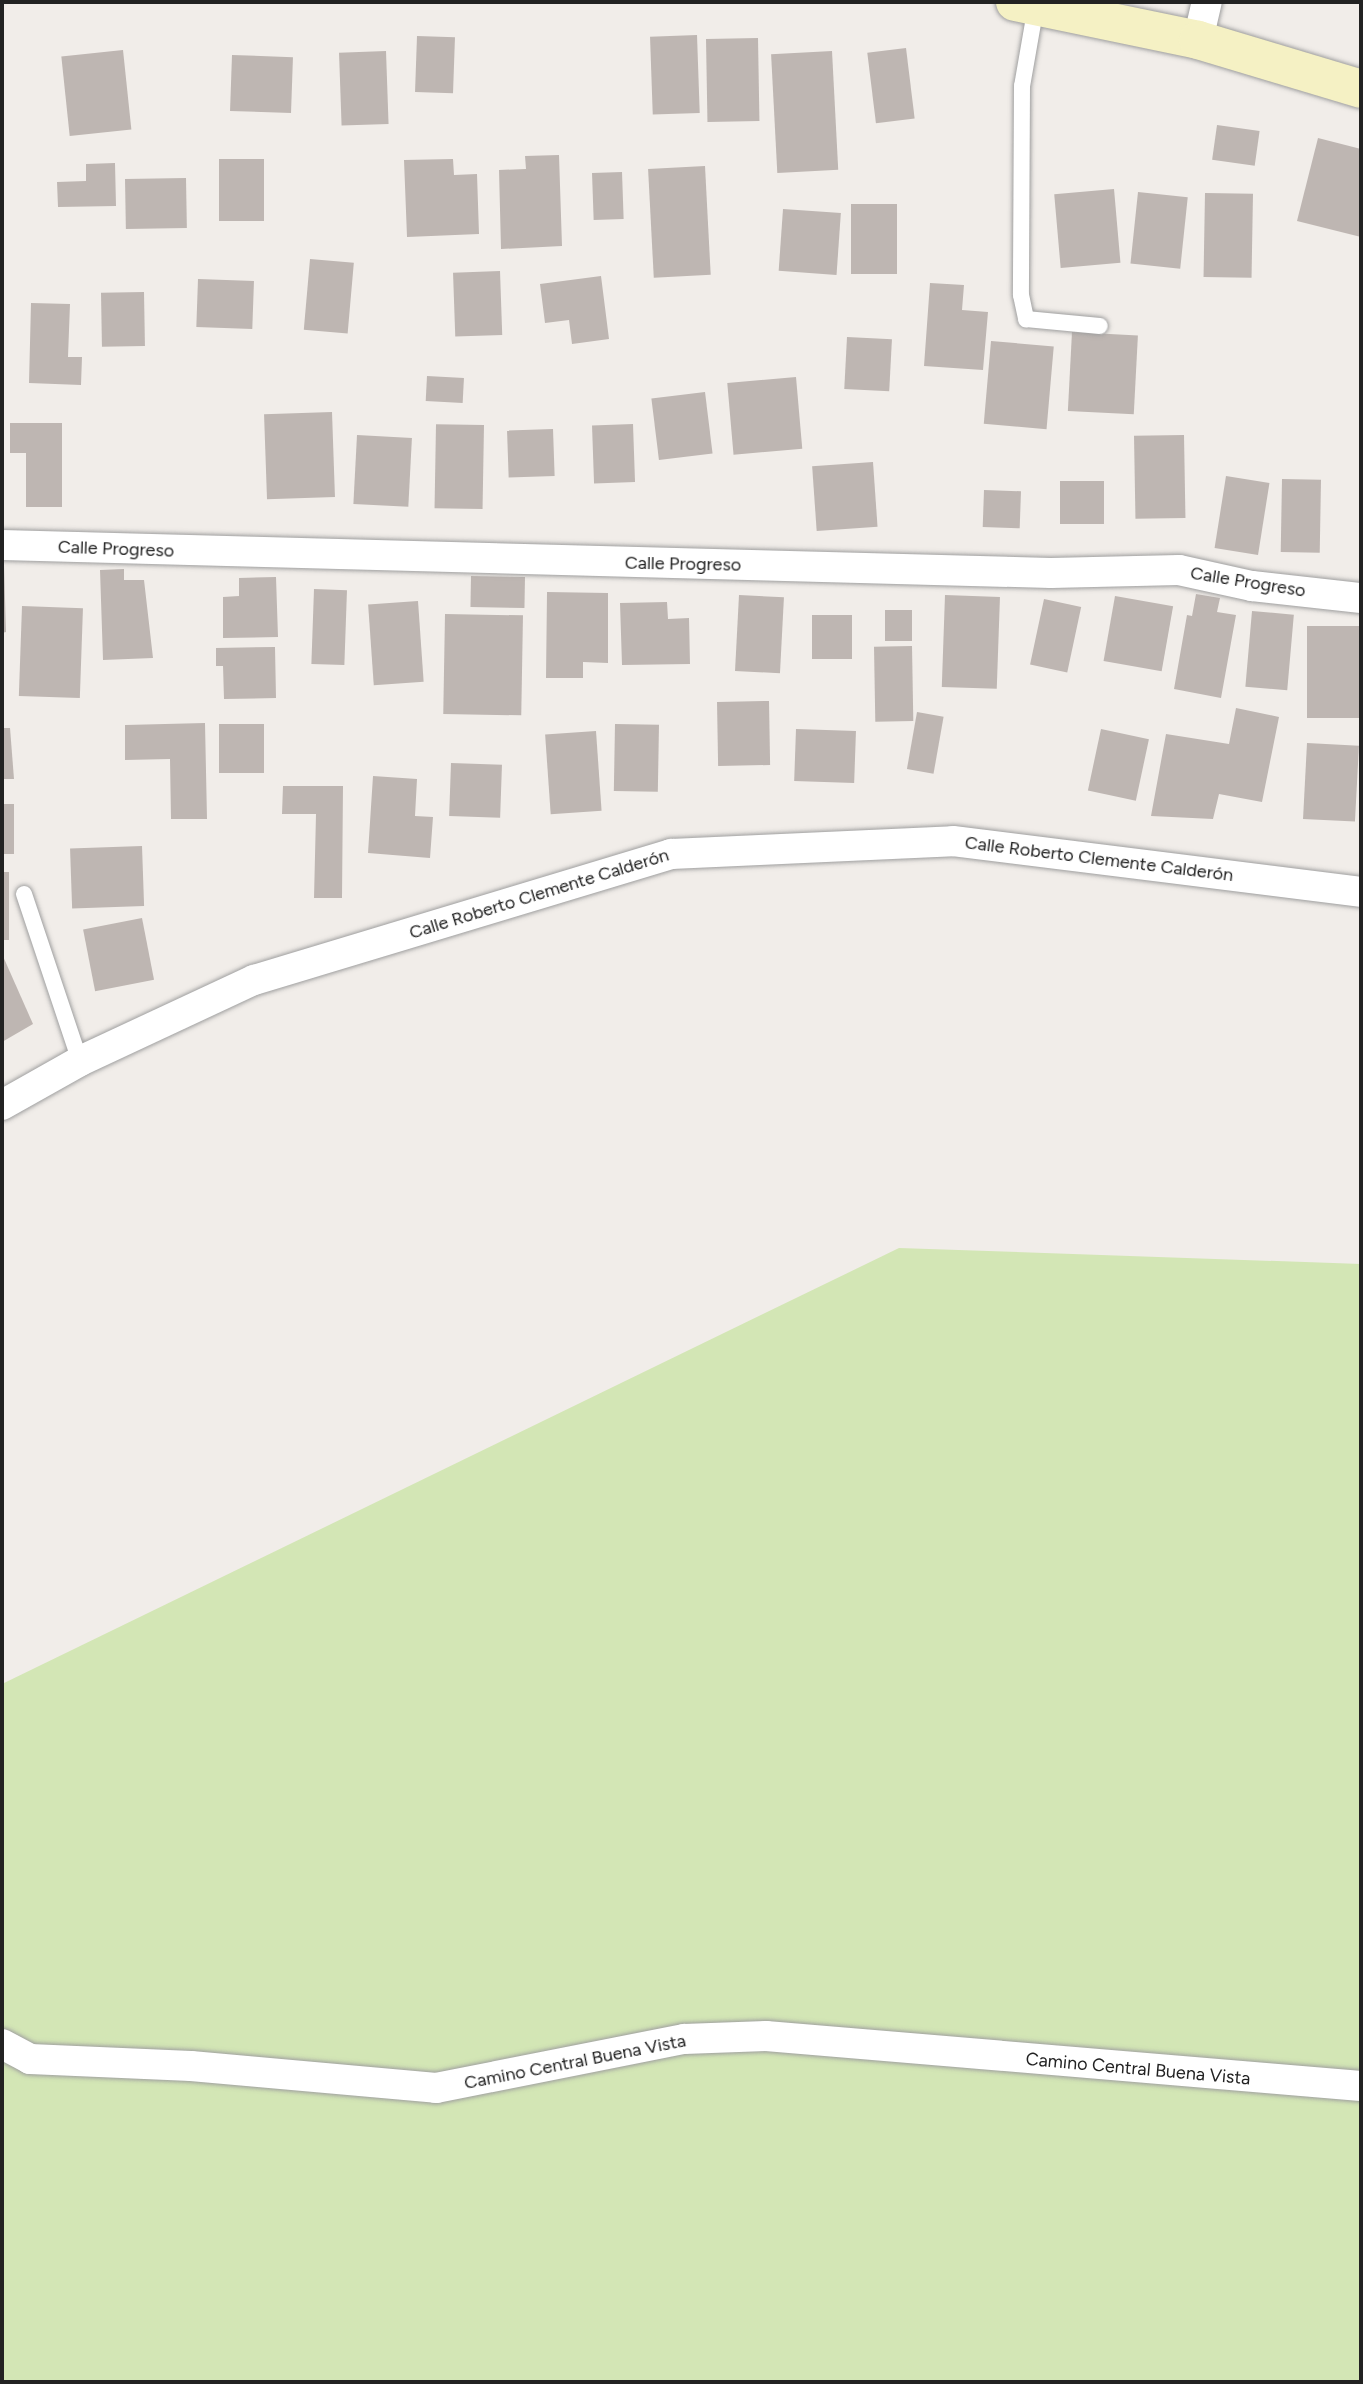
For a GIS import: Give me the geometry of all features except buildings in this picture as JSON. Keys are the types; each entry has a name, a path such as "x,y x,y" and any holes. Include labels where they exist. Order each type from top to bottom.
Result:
{"street":[{"path":"1198,40 1207,2"},
{"path":"1025,4 1198,40 1361,89"},
{"name":"Calle Progreso","path":"2,545 1051,573 1179,570 1252,586 1361,598"},
{"name":"Calle Roberto Clemente Calderón","path":"2,1105 79,1061 254,980 671,854 953,841 1361,892"},
{"name":"Camino Central Buena Vista","path":"2,2044 30,2059 191,2066 436,2088 684,2039 766,2036 1361,2087"}],"lane":[{"path":"1025,4 1021,295 1026,319 1100,326"},
{"path":"24,894 79,1061"}],"green space":[{"path":"899,1248 1361,1264 1361,2382 2,2382 2,1684"}]}
